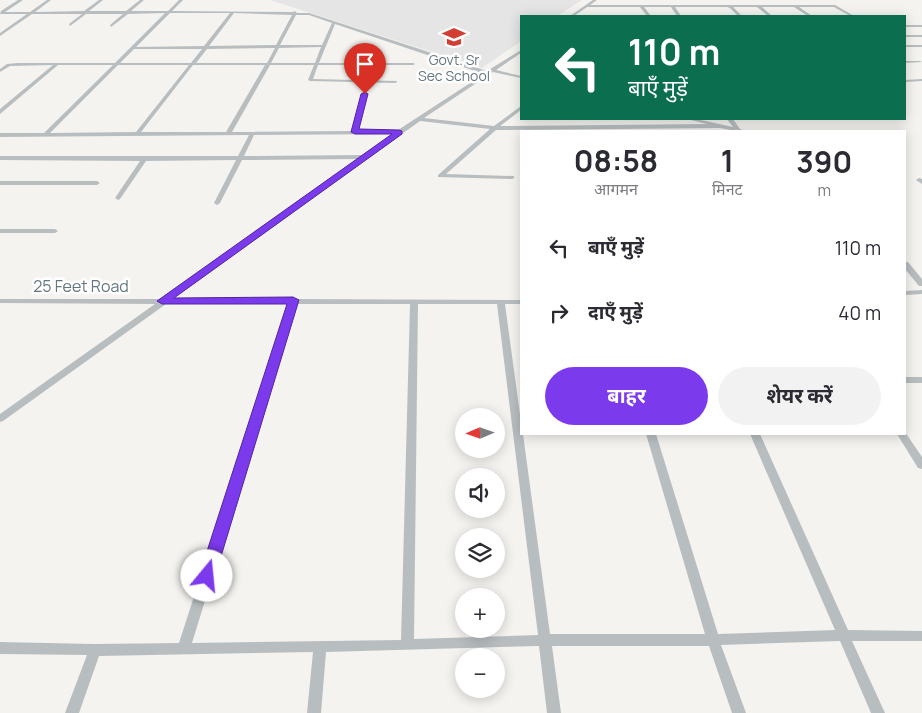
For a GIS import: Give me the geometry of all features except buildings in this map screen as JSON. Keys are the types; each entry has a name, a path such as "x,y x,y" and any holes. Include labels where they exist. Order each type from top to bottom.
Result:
{"street":[{"path":"1,13 21,0"},
{"path":"0,35 49,0"},
{"path":"70,25 101,0"},
{"path":"111,26 142,0"},
{"path":"45,135 181,0"},
{"path":"573,15 595,0"},
{"path":"586,6 835,6 850,15"},
{"path":"641,6 648,15"},
{"path":"672,6 679,15"},
{"path":"728,6 739,15"},
{"path":"758,6 769,15"},
{"path":"795,6 808,15"},
{"path":"138,133 233,13 231,12"},
{"path":"1,13 295,12 309,14 490,71 520,77"},
{"path":"228,133 278,47 295,12"},
{"path":"334,22 311,81 395,82"},
{"path":"906,26 922,26"},
{"path":"906,36 922,36"},
{"path":"132,48 324,46"},
{"path":"906,46 922,46"},
{"path":"0,419 399,132 520,52"},
{"path":"906,62 920,62"},
{"path":"0,64 412,64"},
{"path":"0,71 11,64"},
{"path":"0,112 57,64"},
{"path":"906,81 922,80"},
{"path":"355,132 365,94"},
{"path":"512,177 440,176 488,133 520,110"},
{"path":"419,119 497,128 720,126"},
{"path":"694,120 736,130"},
{"path":"731,120 739,130"},
{"path":"217,203 253,132"},
{"path":"0,135 399,132"},
{"path":"0,158 365,157"},
{"path":"118,198 144,159"},
{"path":"0,183 97,183"},
{"path":"0,231 55,231"},
{"path":"906,265 922,284"},
{"path":"906,293 922,292"},
{"path":"184,649 293,300"},
{"name":"25 Feet Road","path":"0,301 293,300 520,302"},
{"path":"407,645 414,302"},
{"path":"501,303 554,713"},
{"path":"906,380 922,380"},
{"path":"651,435 713,640 739,713"},
{"path":"755,435 878,713"},
{"path":"903,435 922,465"},
{"path":"0,648 184,649 407,645 546,640 713,640 845,635 922,636"},
{"path":"314,713 320,647"},
{"path":"72,713 95,650"}],"shaded area":[{"name":"Govt. Sr Sec School","path":"270,0 582,0 559,15 520,15 520,42 482,68"}],"place":[{"name":"Govt. Sr Sec School","path":"454,37"}],"route":[{"path":"207,576 293,300 162,301 399,132 355,132 365,94"}]}
